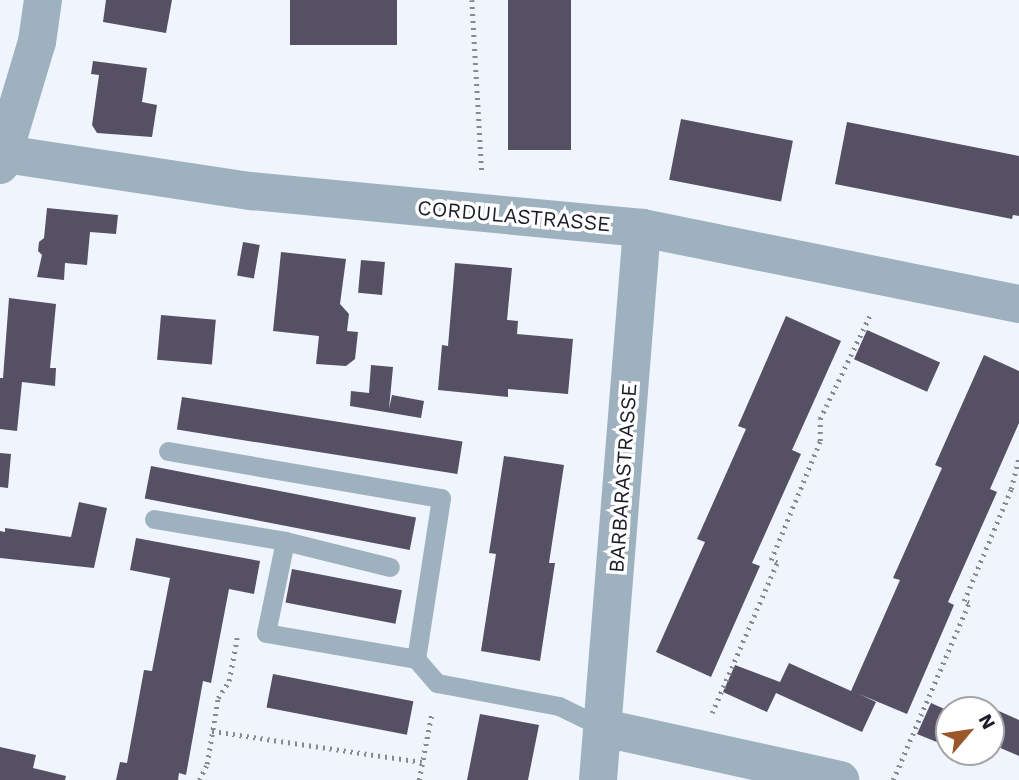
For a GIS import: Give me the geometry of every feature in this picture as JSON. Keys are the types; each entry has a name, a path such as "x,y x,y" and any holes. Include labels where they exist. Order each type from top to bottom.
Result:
{"street":[{"path":"3,160 37,42 43,0"},
{"name":"CORDULASTRASSE","path":"3,160 251,191 642,228 1019,304"},
{"name":"BARBARASTRASSE","path":"598,780 642,228"},
{"path":"604,729 840,780"}],"lane":[{"path":"168,451 440,498 416,659"},
{"path":"154,519 285,541 390,567"},
{"path":"285,541 266,633 416,659 437,683 559,706 604,729"}],"path":[{"path":"472,0 481,156"},
{"path":"696,749 777,563 771,560 820,441 820,419 888,277"},
{"path":"893,780 969,603 964,601 1011,489 1019,456"},
{"path":"199,780 207,764 218,698 229,681 238,627 266,633"},
{"path":"419,780 437,683"},
{"path":"212,731 422,762"}],"building":[{"path":"106,0 172,0 166,33 103,22"},
{"path":"290,0 397,0 397,45 290,45"},
{"path":"508,0 571,0 571,150 508,150"},
{"path":"93,61 147,68 142,102 157,105 152,137 97,133 92,125 99,75 91,74"},
{"path":"681,119 793,141 781,202 669,180"},
{"path":"847,122 1019,156 1019,216 1013,215 1012,219 835,184"},
{"path":"47,208 118,215 116,234 90,232 87,265 65,263 64,280 37,277 42,255 38,251 39,242 44,238"},
{"path":"243,242 260,245 254,278 237,275"},
{"path":"281,252 346,259 340,304 349,314 347,331 358,332 355,359 346,366 316,364 319,336 273,331"},
{"path":"361,260 385,262 382,295 358,293"},
{"path":"455,263 512,268 507,320 518,321 517,334 573,339 568,394 508,389 508,397 438,390 442,345 448,346"},
{"path":"9,298 56,304 50,368 56,368 55,386 22,382 17,431 0,429 0,378 3,378"},
{"path":"161,315 216,320 212,365 157,360"},
{"path":"786,316 841,341 792,450 801,454 752,563 760,566 711,677 656,652 705,542 697,539 746,429 738,426"},
{"path":"867,330 940,363 927,392 854,359"},
{"path":"984,355 1019,371 1019,423 990,489 997,492 948,602 954,605 907,714 859,694 876,702 862,732 776,693 767,712 723,692 735,665 780,682 789,663 851,691 900,580 893,578 942,468 935,465"},
{"path":"371,365 393,367 389,409 392,395 424,401 421,418 350,406 351,391 369,393"},
{"path":"182,397 463,441 457,474 177,430"},
{"path":"0,453 11,454 8,488 0,487"},
{"path":"504,456 564,465 549,563 555,563 540,661 481,651 496,554 489,553"},
{"path":"151,466 416,518 410,550 145,498"},
{"path":"79,502 107,508 94,568 0,558 0,531 5,532 5,528 71,537"},
{"path":"136,538 260,561 254,594 229,589 211,683 203,681 186,775 179,773 178,780 116,780 120,762 127,763 144,670 152,671 170,578 130,570"},
{"path":"292,569 402,590 395,624 286,602"},
{"path":"273,674 413,701 407,735 267,707"},
{"path":"931,703 935,705 935,741 917,734"},
{"path":"480,714 539,725 528,780 467,780"},
{"path":"1005,714 1019,720 1019,756 1005,750"},
{"path":"0,747 36,755 33,768 66,776 65,780 0,780"}]}
